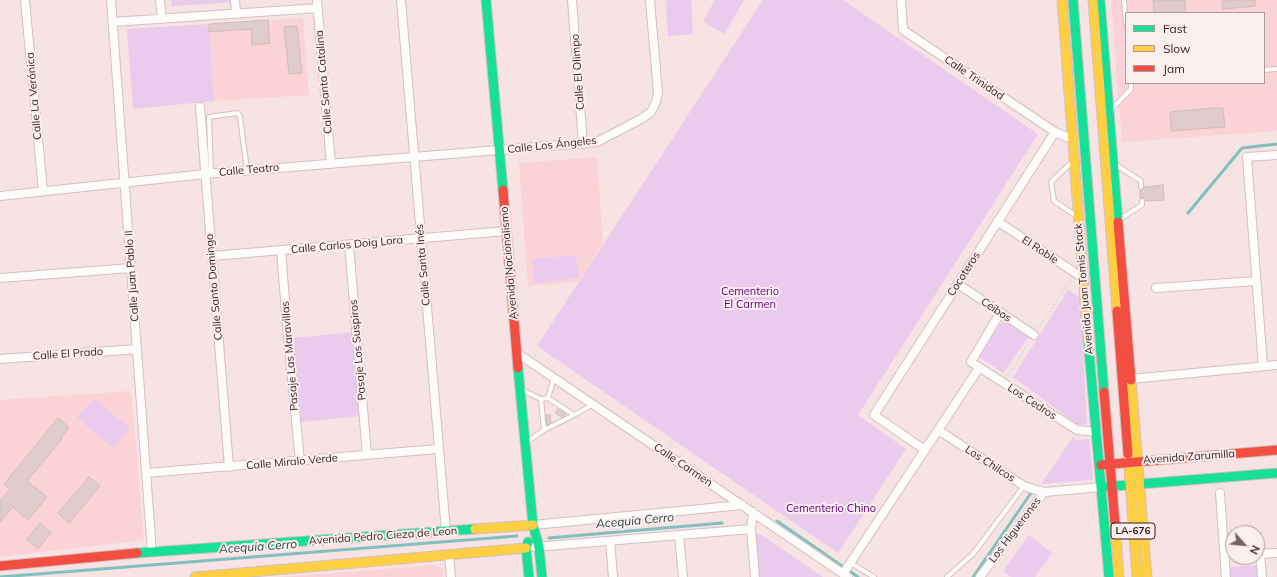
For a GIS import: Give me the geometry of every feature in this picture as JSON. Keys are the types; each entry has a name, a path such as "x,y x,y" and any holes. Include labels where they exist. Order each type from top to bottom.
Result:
{"street":[{"name":"Calle La Verónica","path":"25,0 43,191"},
{"name":"Calle Juan Pablo II","path":"111,0 152,552"},
{"path":"160,0 162,19"},
{"path":"235,0 236,14"},
{"name":"Calle Santa Inés","path":"401,0 446,531"},
{"name":"Avenida Nacionalismo","path":"486,0 533,525"},
{"name":"Calle El Olimpo","path":"572,0 583,144"},
{"name":"Calle Los Ángeles","path":"499,150 597,142 642,119 651,112 656,102 658,93 650,0"},
{"name":"Calle Trinidad","path":"901,0 903,30 1054,132 1072,138"},
{"name":"Avenida Juan Tomis Stack","path":"1062,0 1078,217 1079,276 1100,465 1106,486 1119,577"},
{"name":"Avenida Juan Tomis Stack","path":"1073,0 1110,464 1106,486 1109,577"},
{"path":"1093,0 1133,462"},
{"path":"1100,0 1130,379 1133,462"},
{"path":"113,22 236,14 317,4"},
{"name":"Calle Santa Catalina","path":"317,4 331,164"},
{"name":"Calle Santo Domingo","path":"200,107 208,174 212,256 229,467"},
{"name":"Cocoteros","path":"925,450 874,415 1054,132"},
{"name":"Calle Teatro","path":"0,196 208,174 499,150"},
{"path":"1263,366 1247,157 1277,155"},
{"name":"El Roble","path":"997,222 1079,276"},
{"name":"Calle Carlos Doig Lora","path":"212,256 506,231"},
{"name":"Pasaje Los Suspiros","path":"349,245 367,455"},
{"name":"Pasaje Las Maravillas","path":"281,250 300,461"},
{"path":"0,278 131,268"},
{"path":"1156,288 1256,281"},
{"name":"Ceibos","path":"958,284 1034,335"},
{"name":"Los Cedros","path":"1000,313 970,362 1076,430 1097,432"},
{"name":"Calle El Prado","path":"0,359 137,348"},
{"name":"Calle Carmen","path":"517,353 846,575"},
{"path":"1130,379 1277,365"},
{"path":"846,575 851,563 979,368"},
{"name":"Los Chilcos","path":"938,430 1024,486 1044,492"},
{"name":"Calle Miralo Verde","path":"146,473 438,449"},
{"name":"Avenida Zarumilla","path":"1100,465 1277,450"},
{"name":"LA-676","path":"1133,462 1140,484 1147,577"},
{"name":"LA-676","path":"1133,462 1130,484 1137,577"},
{"name":"Avenida Zarumilla","path":"1106,486 1277,473"},
{"name":"Los Higuerones","path":"980,577 1044,492 1106,486"},
{"path":"1220,493 1225,529"},
{"name":"Avenida Pedro Cieza de Leon","path":"0,566 152,552 533,525 742,505"},
{"path":"753,512 751,529 755,577"},
{"path":"533,525 539,547 542,577"},
{"path":"528,577 526,548 533,525"},
{"path":"195,577 225,576 751,529"},
{"path":"679,535 683,577"},
{"path":"610,541 613,577"},
{"path":"1265,554 1277,553"},
{"path":"449,555 451,577"},
{"path":"1226,577 1228,565"},
{"path":"1260,565 1262,577"}],"lane":[{"path":"1124,0 1125,12"},
{"path":"1265,70 1276,69"},
{"path":"1109,112 1132,89 1131,84"},
{"path":"208,174 209,117 238,113 240,117 247,171"},
{"path":"1074,160 1051,182 1054,201 1078,217"},
{"path":"1113,163 1141,181 1141,187"},
{"path":"1118,221 1142,205 1142,201"},
{"path":"548,398 554,378"},
{"path":"520,389 541,399 548,398 574,415"},
{"path":"541,399 544,430"},
{"path":"525,444 544,430 593,404"},
{"path":"947,577 973,554 1024,486"},
{"path":"851,563 874,577"}],"path":[{"path":"172,0 172,6"},
{"path":"172,6 180,0"},
{"path":"172,6 231,2 231,0"},
{"path":"1004,384 1034,335 1079,276"}],"shaded area":[{"path":"1111,0 1277,0 1277,131 1122,142"},
{"path":"303,18 309,95 214,101 209,24"},
{"path":"597,157 603,243 578,282 528,286 519,163"},
{"path":"131,391 144,540 0,557 0,400"},
{"path":"435,565 443,569 443,577 282,577"}],"green space":[{"path":"172,0 231,0 231,2 172,6"},
{"path":"666,0 691,0 693,34 668,36"},
{"path":"715,0 744,0 724,34 703,21"},
{"name":"Cementerio El Carmen","path":"763,0 843,0 1038,134 858,415 906,449 838,553 537,346"},
{"path":"209,24 214,101 133,109 127,29"},
{"path":"576,255 579,278 534,283 532,259"},
{"path":"1068,290 1080,297 1087,425 1077,424 1013,377"},
{"path":"1004,319 1029,336 1003,373 978,356"},
{"path":"354,332 361,416 301,422 293,338"},
{"path":"94,398 130,428 113,448 77,418"},
{"path":"1073,437 1077,440 1089,439 1093,478 1091,480 1041,484"},
{"path":"756,534 760,534 823,577 759,577"},
{"path":"1029,535 1052,553 1035,577 1011,577 1003,571"},
{"path":"1258,565 1259,577 1230,577 1230,567"}],"building":[{"path":"1153,0 1185,0 1186,12 1154,12"},
{"path":"1222,0 1255,0 1255,6 1223,9"},
{"path":"268,20 270,43 252,45 251,29 209,32 209,24"},
{"path":"297,26 302,73 289,74 284,27"},
{"path":"1223,108 1225,127 1171,131 1170,112"},
{"path":"1163,185 1164,200 1146,201 1144,198 1140,198 1140,190 1143,190 1144,187"},
{"path":"558,409 566,414 562,417 555,413"},
{"path":"546,415 550,415 551,423 547,425"},
{"path":"58,418 69,427 61,438 62,439 27,481 47,497 28,520 13,507 0,522 0,501 10,489 4,484"},
{"path":"89,477 100,486 69,523 58,513"},
{"path":"40,523 51,533 38,549 27,539"}],"waterway":[{"name":"Acequia Cerro","path":"1188,213 1242,148 1277,144"},
{"path":"973,577 1031,493"},
{"name":"Acequia Cerro","path":"777,521 845,568"},
{"name":"Acequia Cerro","path":"549,538 722,523"},
{"name":"Acequia Cerro","path":"0,577 517,536"},
{"name":"Acequia Cerro","path":"848,570 858,577"}],"traffic: fast":[{"path":"486,0 503,190"},
{"path":"1073,0 1104,392"},
{"path":"1100,0 1118,222"},
{"path":"1088,340 1109,577"},
{"path":"518,368 533,525 539,547 542,577"},
{"path":"1103,487 1277,473"},
{"path":"137,553 475,529"},
{"path":"528,542 526,548 529,577"}],"traffic: slow":[{"path":"1062,0 1088,340"},
{"path":"1093,0 1117,311"},
{"path":"1131,380 1147,577"},
{"path":"1128,454 1137,577"},
{"path":"1115,523 1119,577"},
{"path":"475,529 533,525"},
{"path":"195,577 526,548"}],"traffic: jam":[{"path":"503,190 518,368"},
{"path":"1118,222 1131,380"},
{"path":"1117,311 1128,454"},
{"path":"1104,392 1115,523"},
{"path":"1101,465 1277,450"},
{"path":"0,566 137,553"}],"park label":[{"name":"Cementerio Chino","path":"831,509"}]}
